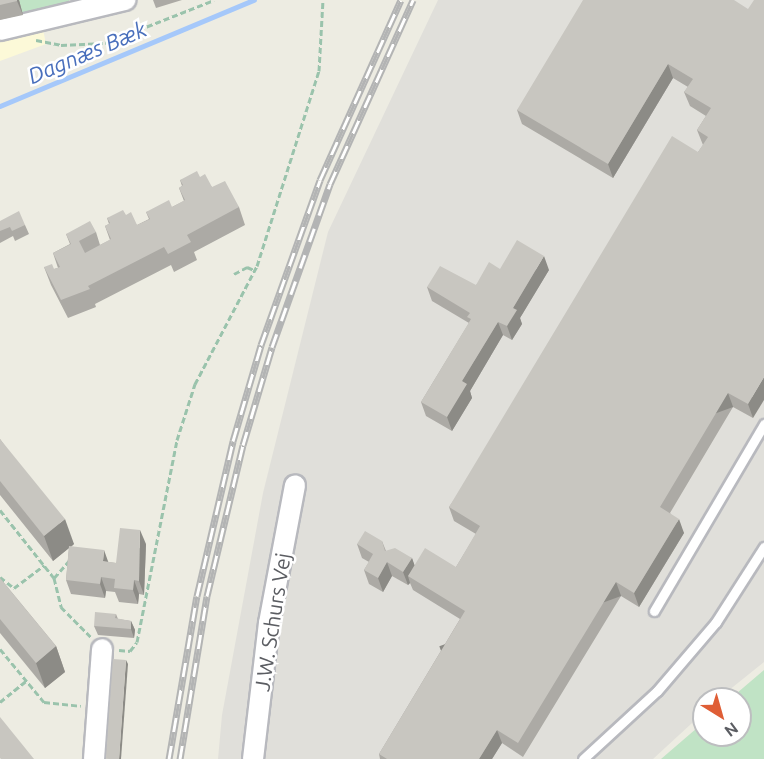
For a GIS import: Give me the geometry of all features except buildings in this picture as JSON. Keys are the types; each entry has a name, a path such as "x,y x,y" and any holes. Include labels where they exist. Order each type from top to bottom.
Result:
{"street":[{"path":"5,29 92,4 125,0"},
{"name":"J.W. Schurs Vej","path":"253,759 269,623 295,485"},
{"path":"94,759 102,649"}],"lane":[{"path":"654,611 764,424"},
{"path":"583,759 657,691 708,631 764,547"}],"path":[{"path":"5,29 20,37 61,45 105,43 214,0"},
{"path":"0,510 54,578 61,607 102,649 130,651 136,642 177,440 195,384 254,270 319,71 323,0"},
{"path":"234,274 247,267 254,270"},
{"path":"23,549 28,545"},
{"path":"54,578 76,556"},
{"path":"0,577 14,588 44,565"},
{"path":"0,649 44,702 98,707"},
{"path":"0,702 26,681"}],"shaded area":[{"path":"0,0 37,0 46,44 0,61"},
{"path":"438,0 764,0 764,662 733,687 692,687 692,723 653,759 218,759 222,715 263,493 328,232"}],"green space":[{"path":"19,0 69,0 70,6 23,19"},
{"path":"764,670 764,759 661,759 692,732 692,747 752,747 752,687 744,687"}],"waterway":[{"name":"Dagnæs Bæk","path":"0,106 254,0"}],"railway":[{"path":"169,759 197,596 233,441 261,345 320,180 401,0"},
{"path":"180,759 207,596 243,445 272,347 330,184 413,0"}]}
